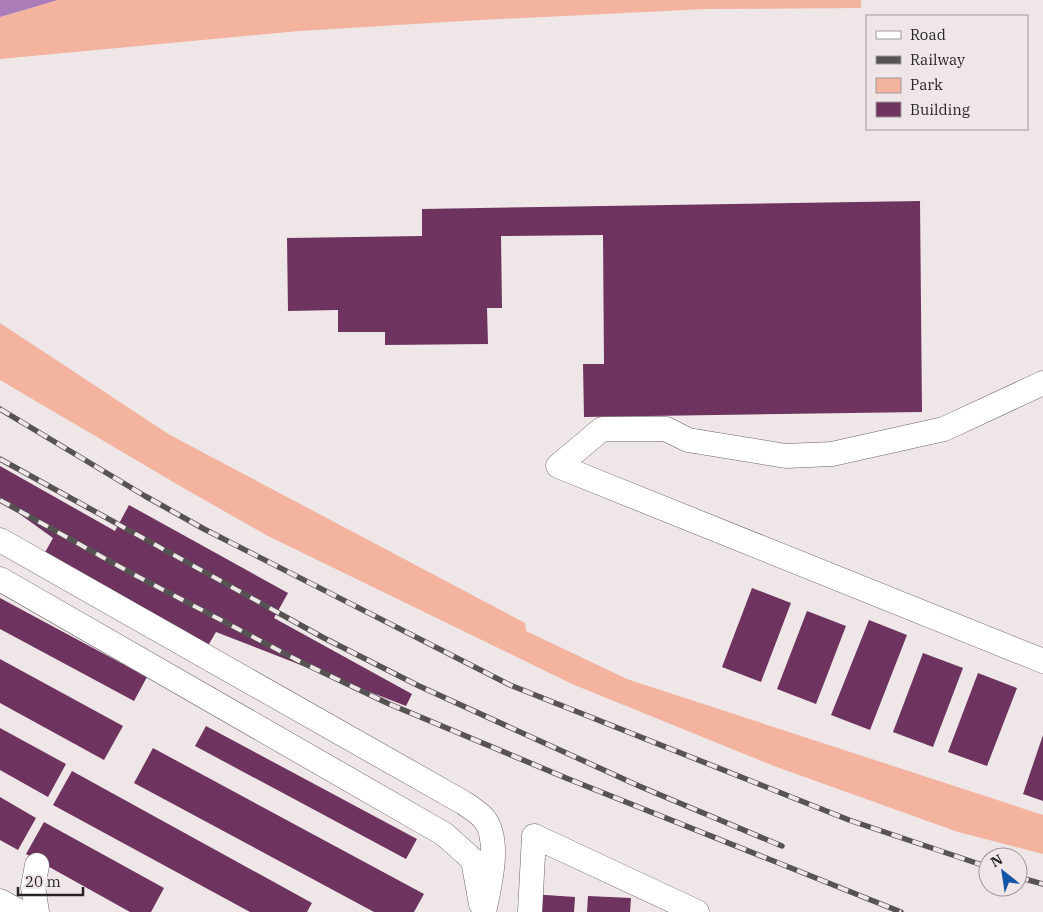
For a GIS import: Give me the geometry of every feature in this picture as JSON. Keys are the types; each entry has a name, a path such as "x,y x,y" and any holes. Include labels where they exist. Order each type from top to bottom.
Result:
{"lane":[{"path":"1043,383 944,429 832,454 786,456 688,440 666,429 602,429 558,466 1043,661"},
{"path":"0,540 464,803 486,821 493,844 492,874 483,912"},
{"path":"0,579 444,834 473,860 483,912"},
{"path":"530,912 534,836 697,912"},
{"path":"37,865 33,887 37,912"},
{"path":"0,901 20,912"}],"green space":[{"path":"58,0 861,0 861,8 706,9 480,20 299,31 0,59 0,17"},
{"path":"0,323 170,435 525,623 526,631 627,679 1043,815 1043,854 1028,850 1028,847 1016,847 958,832 774,766 572,684 268,536 0,380"}],"shaded area":[{"path":"0,0 58,0 0,17"}],"building":[{"path":"920,201 922,412 584,417 583,364 604,364 603,235 501,236 502,308 487,308 488,344 385,345 385,332 338,332 338,310 288,311 287,238 422,236 422,209"},
{"path":"0,466 115,531 129,505 288,593 274,618 412,694 406,706 216,632 206,649 43,556 53,538 0,500"},
{"path":"752,588 791,603 761,682 722,667"},
{"path":"0,598 147,677 134,701 0,629"},
{"path":"807,611 846,626 816,704 777,689"},
{"path":"869,620 907,635 870,730 831,715"},
{"path":"923,653 963,668 933,747 893,732"},
{"path":"0,659 123,726 104,760 0,703"},
{"path":"978,673 1017,688 987,766 948,752"},
{"path":"206,726 417,839 406,859 195,746"},
{"path":"0,728 66,764 48,797 0,770"},
{"path":"1043,735 1043,801 1023,794"},
{"path":"153,748 424,894 414,912 374,912 134,783"},
{"path":"72,771 312,903 307,912 250,912 53,805"},
{"path":"0,797 36,818 18,850 0,840"},
{"path":"44,822 164,888 151,912 130,912 26,854"},
{"path":"531,894 575,897 574,912 530,912"},
{"path":"588,896 631,898 630,912 587,912"}],"railway":[{"path":"0,409 204,529 510,685 849,820 978,864"},
{"path":"0,459 324,638 419,686 639,786 782,846"},
{"path":"0,500 131,573 301,662 387,703 566,778 901,912"},
{"path":"1028,880 1043,884"}]}
